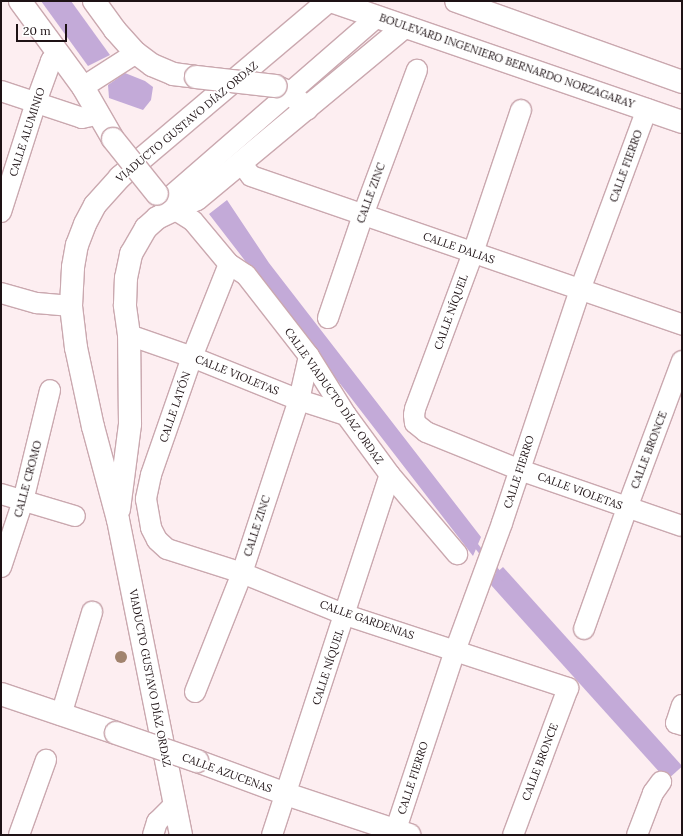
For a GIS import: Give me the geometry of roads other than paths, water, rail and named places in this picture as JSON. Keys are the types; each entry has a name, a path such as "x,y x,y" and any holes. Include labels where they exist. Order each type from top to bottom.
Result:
{"main road":[{"path":"20,1 57,53 90,83 99,114 113,139 165,202"},
{"path":"94,1 115,30 129,58 152,65 173,74 282,90 307,109"},
{"name":"VIADUCTO GUSTAVO DÍAZ ORDAZ","path":"181,835 118,520 93,427 76,348 71,306 73,267 77,245 85,224 95,205 120,177 328,1"},
{"name":"BOULEVARD INGENIERO BERNARDO NORZAGARAY","path":"331,1 682,122"},
{"path":"456,1 682,82"},
{"name":"VIADUCTO GUSTAVO DÍAZ ORDAZ","path":"118,520 130,424 129,335 125,305 126,278 131,254 146,228 157,218 165,202 197,199 404,27"},
{"name":"CALLE AZUCENAS","path":"1,694 399,833"}],"street":[{"path":"165,202 282,90 370,14"},
{"name":"CALLE ALUMINIO","path":"1,212 36,102 51,61 57,53"},
{"path":"90,83 129,58"},
{"name":"CALLE ZINC","path":"328,318 362,215 417,70"},
{"path":"1,91 82,118 99,114"},
{"name":"CALLE FIERRO","path":"399,833 455,651 480,587 580,290 647,109"},
{"name":"CALLE NÍQUEL","path":"415,423 415,409 473,253 521,110"},
{"name":"CALLE DALIAS","path":"241,163 251,176 682,324"},
{"name":"CALLE VIADUCTO DÍAZ ORDAZ","path":"165,202 193,221 229,264 246,275 309,356 346,416 390,475 457,554"},
{"name":"CALLE LATÓN","path":"167,549 157,540 151,528 146,499 151,475 192,357 229,264"},
{"path":"1,293 37,303 71,306"},
{"name":"CALLE VIOLETAS","path":"129,335 192,357 299,400 346,416"},
{"name":"CALLE ZINC","path":"195,692 242,573 299,400 309,356"},
{"name":"CALLE BRONCE","path":"584,629 682,361"},
{"name":"CALLE CROMO","path":"1,567 23,501 50,390"},
{"name":"CALLE VIOLETAS","path":"415,423 419,428 426,432 520,470 682,526"},
{"name":"CALLE NÍQUEL","path":"272,835 346,615 390,475"},
{"path":"1,494 75,516"},
{"name":"CALLE GARDENIAS","path":"167,549 242,573 346,615 568,688"},
{"path":"61,715 92,612"},
{"name":"CALLE BRONCE","path":"513,835 568,688"},
{"path":"20,835 46,760"},
{"path":"637,835 653,793 661,782"},
{"path":"153,835 158,822 175,804"}],"waterway":[{"path":"474,543 485,557"},
{"path":"492,565 503,578"}]}
